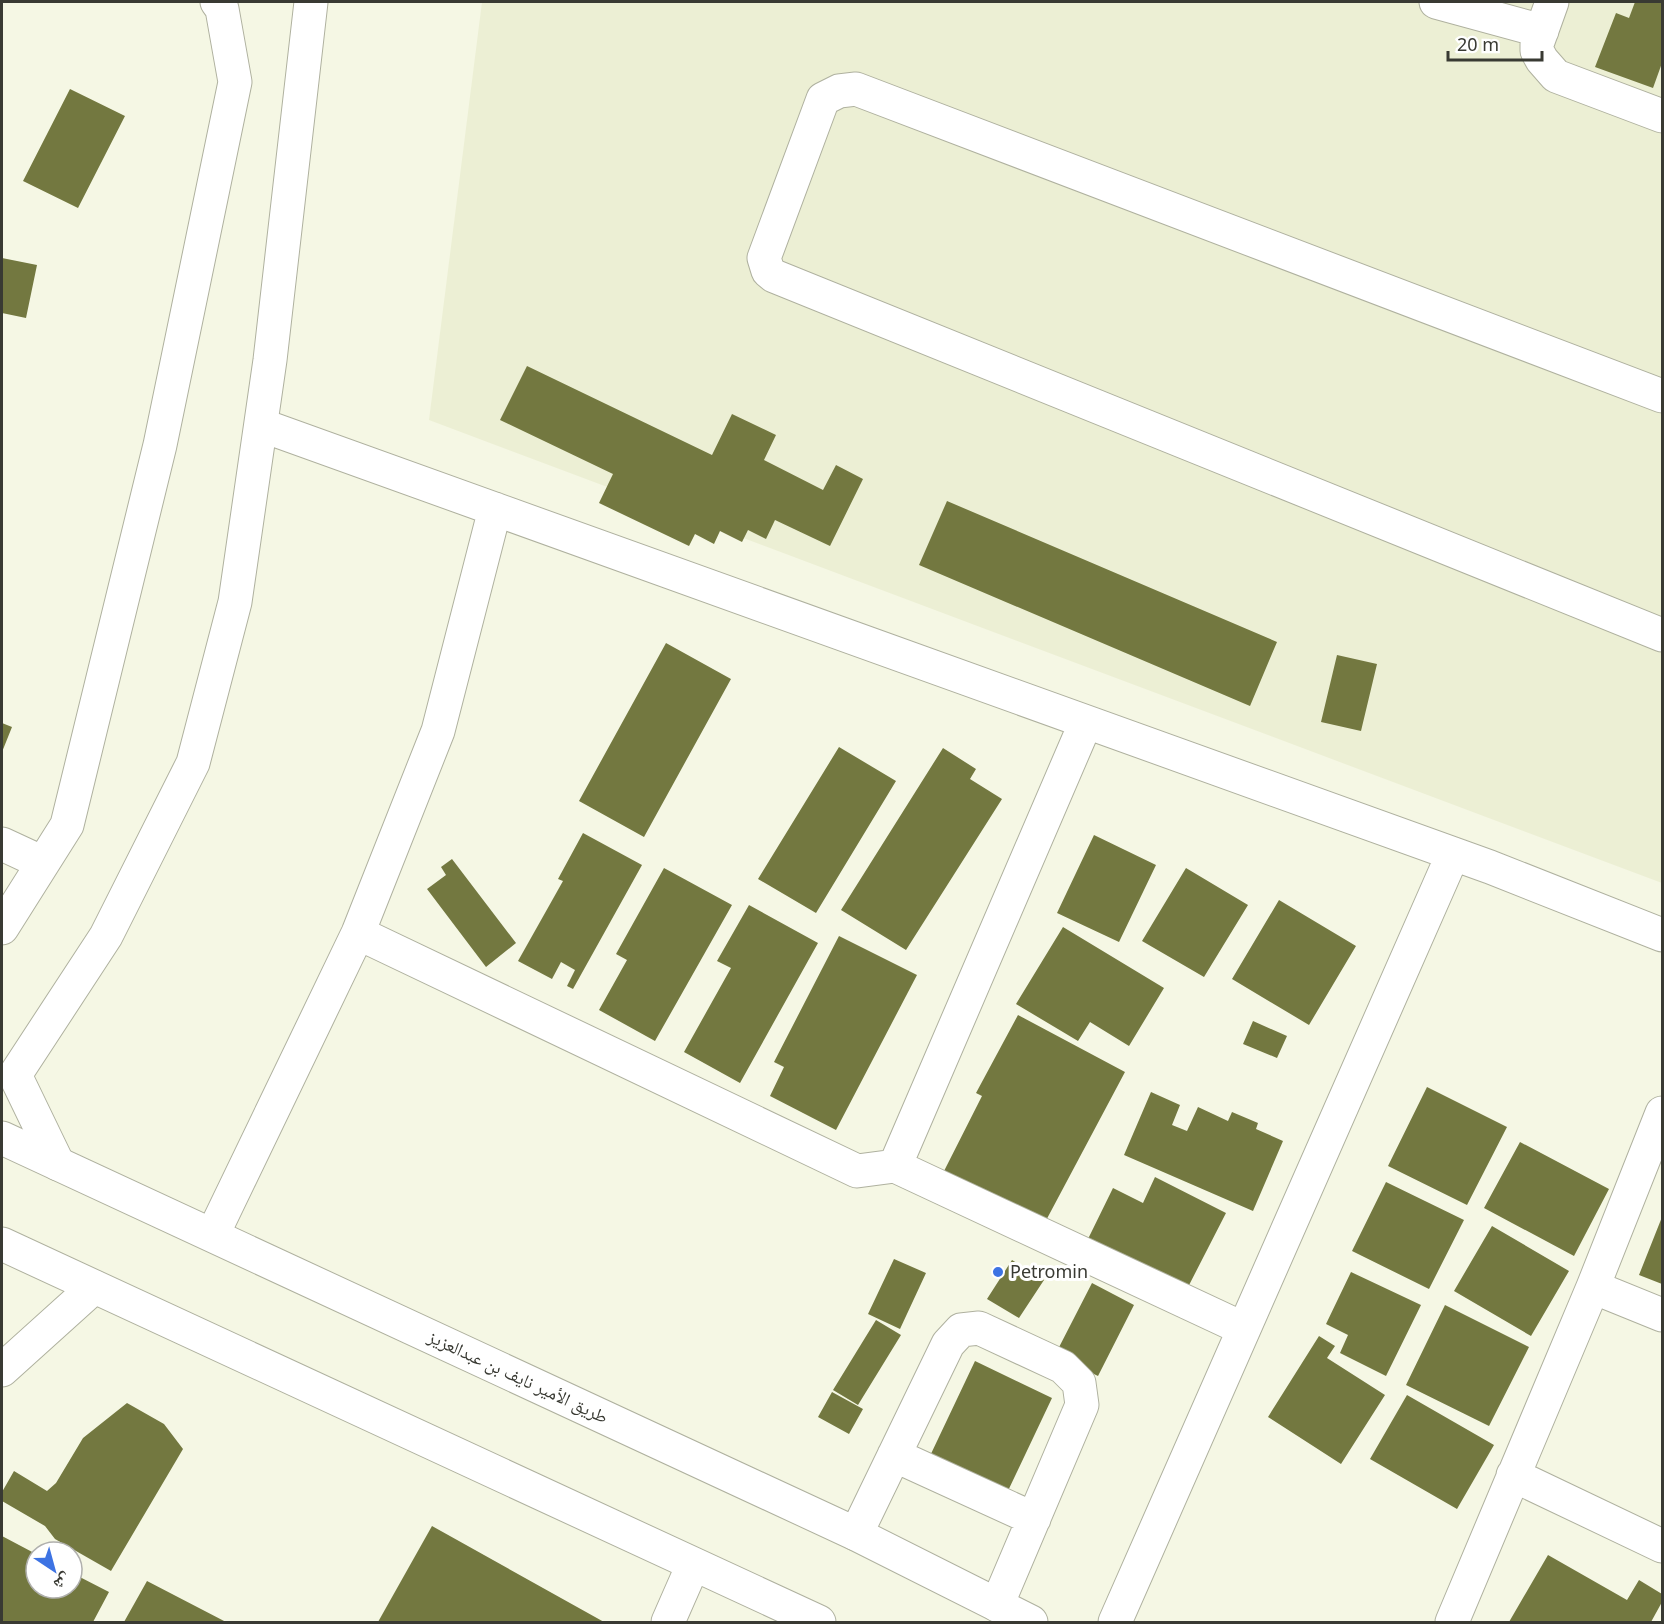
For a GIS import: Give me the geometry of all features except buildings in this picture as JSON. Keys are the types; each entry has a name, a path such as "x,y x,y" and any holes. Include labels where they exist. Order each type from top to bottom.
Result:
{"street":[{"path":"2,928 67,825 160,445 234,82 222,9 217,2"},
{"path":"58,1164 15,1075 106,936 193,763 235,602 270,360 311,2"},
{"path":"1436,2 1547,16 1537,44 1537,51 1556,76 1662,116"},
{"path":"1662,396 856,89 839,91 823,99 764,258 768,271 774,276 1662,635"},
{"path":"261,425 1453,854 1662,934"},
{"path":"213,1234 358,933 438,731 495,509"},
{"path":"895,1166 1086,722"},
{"path":"2,844 43,863"},
{"path":"1115,1623 1453,854"},
{"path":"358,933 857,1171 895,1166 1244,1329"},
{"path":"1452,1623 1593,1287 1662,1113"},
{"name":"طريق الأمير نايف بن عبدالعزيز","path":"2,1138 856,1534 1032,1623"},
{"path":"2,1244 819,1623"},
{"path":"2,1370 94,1287"},
{"path":"1593,1287 1662,1315"},
{"path":"856,1534 948,1344 961,1330 979,1328 1063,1367 1079,1383 1082,1405 997,1605"},
{"path":"894,1455 1034,1518"},
{"path":"1513,1475 1662,1546"},
{"path":"668,1623 693,1565"}],"shaded area":[{"path":"482,2 1662,2 1662,883 429,420"}],"place":[{"name":"Petromin","path":"998,1272"}]}
